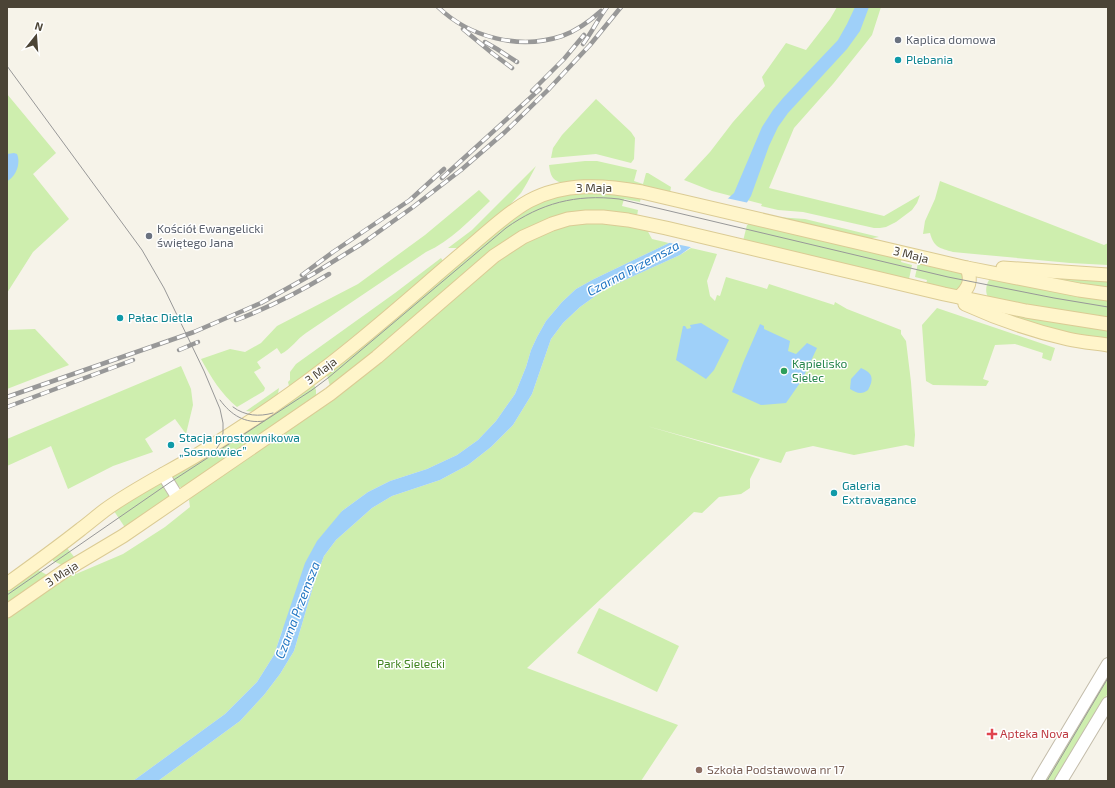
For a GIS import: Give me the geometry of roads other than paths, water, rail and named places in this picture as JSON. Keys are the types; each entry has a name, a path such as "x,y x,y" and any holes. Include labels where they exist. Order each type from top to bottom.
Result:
{"main road":[{"name":"3 Maja","path":"7,584 37,563 105,510 163,474 196,456 287,396 360,340 513,211 547,193 590,186 604,186 642,192 962,267 1079,290 1108,294"},
{"name":"3 Maja","path":"7,611 66,570 124,536 330,394 377,357 494,256 536,230 568,219 603,217 628,220 959,298 1026,311 1108,324"},
{"path":"962,267 1108,275"},
{"path":"959,298 970,282 969,275 962,267"},
{"path":"944,294 993,316 1039,332 1069,340 1108,345"}],"street":[{"path":"163,474 178,498"},
{"path":"1038,781 1108,664"},
{"path":"1061,781 1108,703"}],"water":[{"name":"Czarna Przemsza","path":"855,7 869,7 860,31 847,49 788,113 778,127 769,146 751,196 746,204 720,226 680,255 605,289 580,307 563,323 551,339 532,394 513,425 491,447 468,465 440,480 392,496 372,508 336,540 324,556 316,577 294,651 280,674 264,695 240,721 158,781 133,781 225,714 257,682 274,655 305,563 317,541 342,511 368,492 390,481 427,469 457,455 478,440 496,421 515,394 537,337 546,321 562,302 576,289 594,279 669,243 703,221 734,193 762,127 773,110 838,40"},
{"path":"7,154 17,154 18,158 17,169 13,176 7,181"},
{"path":"701,323 729,340 714,370 706,379 676,360 683,326 687,329 691,328 690,325"},
{"path":"760,324 764,326 764,329 790,341 788,351 796,354 807,343 817,348 802,380 786,403 761,405 732,392"},
{"path":"861,368 870,374 872,380 868,390 864,393 854,392 850,389 851,379"}],"tram line":[{"path":"7,66 142,250 164,288 204,371 220,409 223,423 223,433 221,442 215,451"},
{"path":"7,595 169,483 312,390 506,228 532,212 560,202 588,198 619,199 948,277 1108,307"},
{"path":"220,400 229,410 245,420 257,422 264,421"},
{"path":"233,407 252,415 273,413"},
{"path":"1047,781 1108,678"}],"railway":[{"path":"438,7 465,27 480,33 496,38 529,42 546,40 567,34 583,25 601,11"},
{"path":"583,44 607,7"},
{"path":"7,397 194,332 261,303 313,274 363,243 461,170 505,132 548,90 590,45 621,7"},
{"path":"463,29 512,68"},
{"path":"532,91 564,59 584,35"},
{"path":"485,42 517,62"},
{"path":"442,178 540,89"},
{"path":"302,275 333,252 410,200 444,169"},
{"path":"236,320 283,299 329,274"},
{"path":"179,350 198,342"},
{"path":"7,407 133,360"}],"place":[{"name":"Kaplica domowa","path":"898,40"},
{"name":"Plebania","path":"898,60"},
{"name":"Kościół Ewangelicki świętego Jana","path":"149,236"},
{"name":"Pałac Dietla","path":"120,318"},
{"name":"Kąpielisko Sielec","path":"784,371"},
{"name":"Stacja prostownikowa „Sosnowiec”","path":"171,445"},
{"name":"Galeria Extravagance","path":"834,493"},
{"name":"Apteka Nova","path":"992,734"},
{"name":"Szkoła Podstawowa nr 17","path":"699,770"}],"park label":[{"name":"Park Sielecki","path":"411,664"}]}
